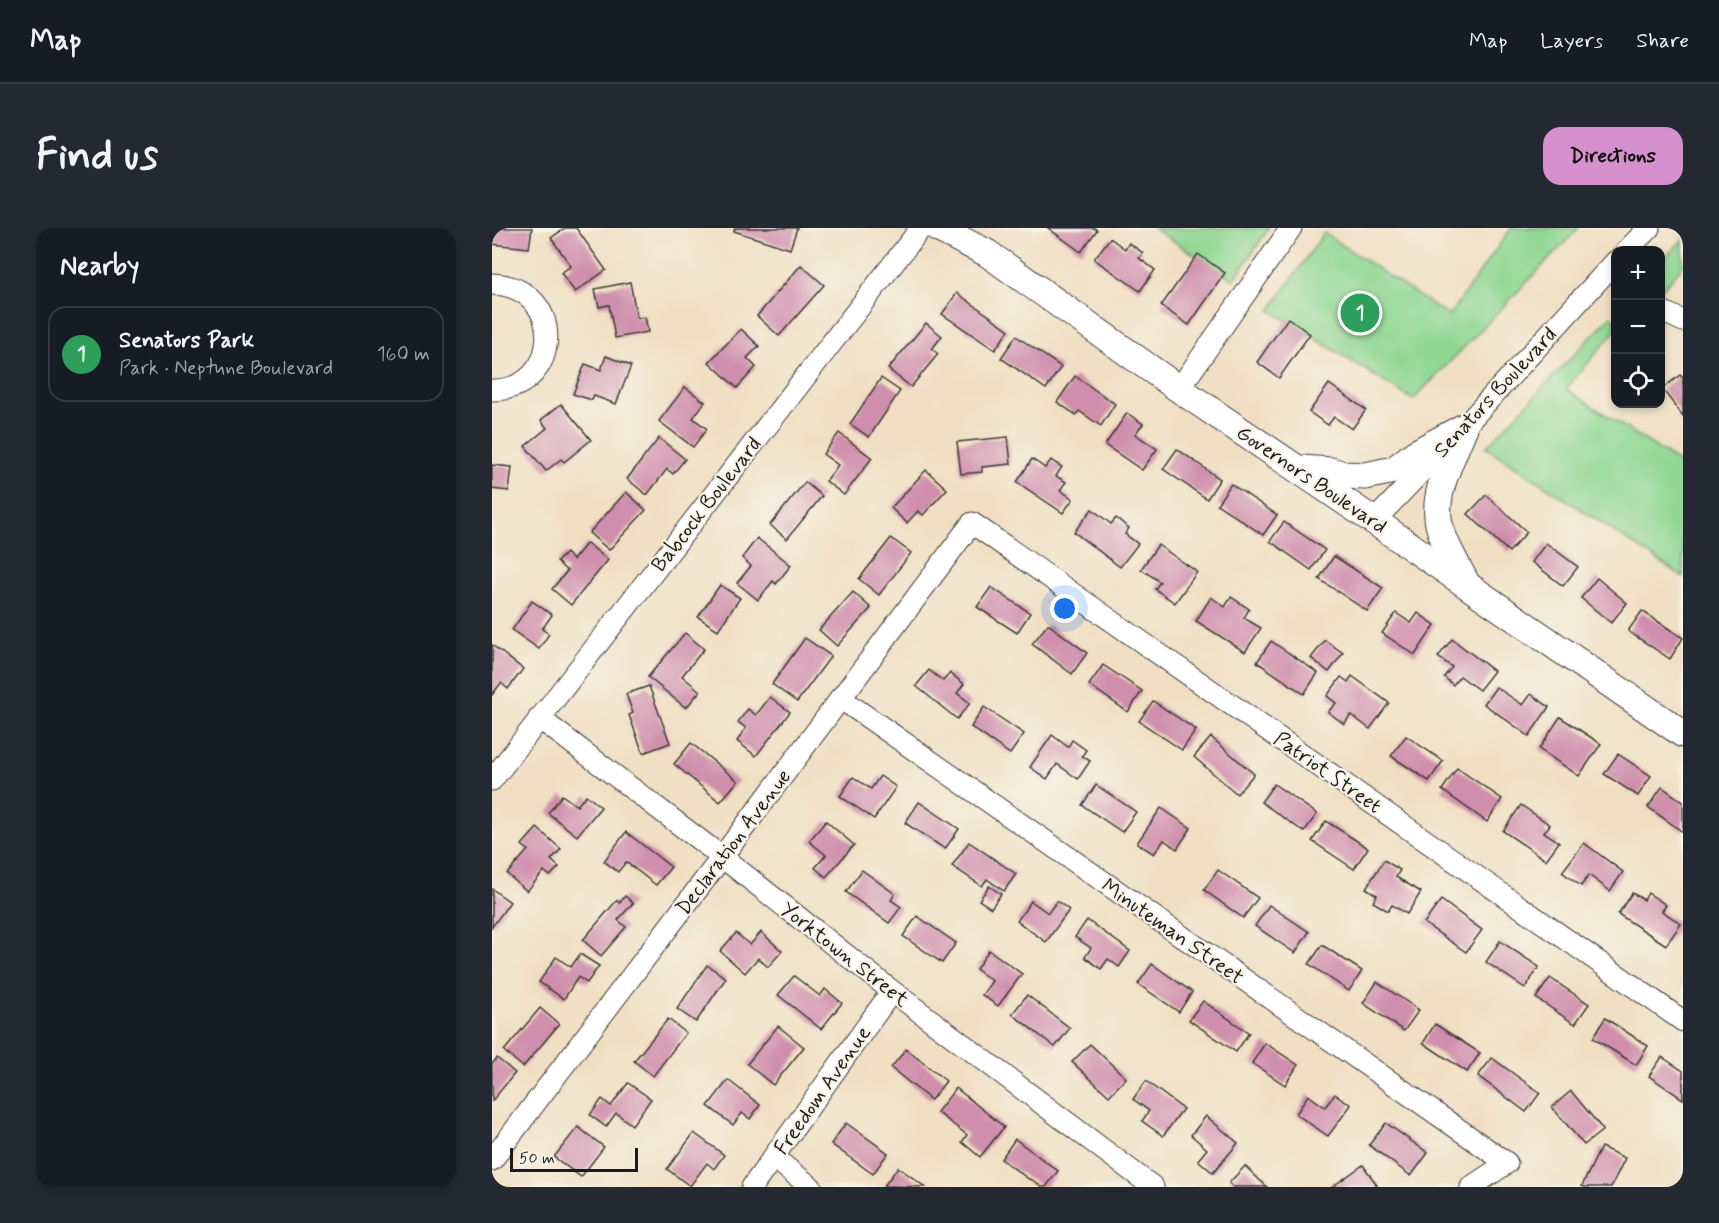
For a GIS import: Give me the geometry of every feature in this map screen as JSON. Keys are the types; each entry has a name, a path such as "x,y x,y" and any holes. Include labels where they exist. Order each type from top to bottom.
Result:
{"main road":[{"name":"Governors Boulevard","path":"938,228 987,253 1179,389 1683,734"},
{"path":"1297,468 1365,476 1394,470 1416,453 1464,427"},
{"path":"1464,427 1442,480 1438,503 1439,524 1467,585"}],"street":[{"name":"Babcock Boulevard","path":"492,780 921,228"},
{"path":"1179,389 1291,228"},
{"path":"1631,246 1649,228"},
{"name":"Senators Boulevard","path":"1374,521 1611,269"},
{"path":"492,284 505,284 522,291 536,303 545,319 548,336 542,360 526,379 511,387 492,390"},
{"path":"1665,312 1683,321"},
{"name":"Declaration Avenue","path":"492,1160 972,523"},
{"name":"Patriot Street","path":"972,523 1683,1021"},
{"name":"Minuteman Street","path":"840,698 1507,1163 1471,1187"},
{"name":"Yorktown Street","path":"539,718 722,857 891,991 1153,1187"},
{"name":"Freedom Avenue","path":"752,1187 891,991"},
{"path":"774,1158 811,1187"}],"green space":[{"path":"1153,228 1269,228 1234,280"},
{"path":"1511,228 1579,228 1413,400 1270,310 1324,233 1449,316"},
{"path":"1683,239 1683,266 1665,286 1665,258"},
{"path":"1611,316 1611,336 1566,389 1683,465 1683,577 1486,447"}],"building":[{"path":"492,228 532,228 529,248 492,244"},
{"path":"565,228 576,228 606,270 575,292 561,273 571,266 551,238"},
{"path":"735,228 797,228 790,249 734,231"},
{"path":"1048,228 1094,228 1097,230 1081,252"},
{"path":"1110,238 1125,249 1129,243 1143,253 1139,258 1155,270 1140,291 1094,259"},
{"path":"1198,254 1225,273 1189,325 1161,306"},
{"path":"801,265 824,285 779,336 757,316"},
{"path":"630,282 637,318 645,317 648,332 615,338 609,305 599,307 595,289"},
{"path":"957,293 1009,330 995,350 942,314"},
{"path":"1288,318 1310,334 1279,378 1257,362"},
{"path":"926,323 942,336 932,349 938,354 911,387 888,369"},
{"path":"741,329 759,346 747,358 756,367 737,388 709,362"},
{"path":"1016,336 1061,367 1046,389 1001,358"},
{"path":"606,356 631,366 616,404 594,396 592,400 573,394 585,364 601,370"},
{"path":"1680,375 1683,378 1683,416 1665,393 1665,387"},
{"path":"1075,376 1115,404 1101,426 1079,411 1076,415 1057,402"},
{"path":"881,378 900,391 869,437 850,424"},
{"path":"1329,384 1366,410 1352,429 1334,417 1328,425 1309,412"},
{"path":"685,387 705,402 693,418 707,429 693,447 659,421"},
{"path":"561,404 591,440 564,462 561,459 546,471 525,446 547,428 541,420"},
{"path":"1127,413 1143,424 1135,434 1157,449 1142,470 1105,445"},
{"path":"839,433 872,458 844,495 826,481 838,465 823,454"},
{"path":"1008,437 1011,464 982,467 982,472 961,474 957,442"},
{"path":"659,438 685,459 673,474 667,469 647,495 627,479"},
{"path":"1177,449 1220,479 1207,499 1163,469"},
{"path":"1032,459 1045,468 1051,460 1062,467 1056,476 1066,482 1060,490 1073,499 1063,513 1017,482"},
{"path":"492,465 512,467 509,491 492,489"},
{"path":"926,470 947,489 923,515 918,511 907,523 891,508"},
{"path":"805,482 822,496 787,539 770,525"},
{"path":"1231,484 1277,515 1263,535 1217,504"},
{"path":"626,492 646,510 609,550 589,533"},
{"path":"1486,495 1527,532 1509,552 1468,514"},
{"path":"1092,509 1111,524 1116,518 1129,528 1125,534 1138,544 1120,567 1074,532"},
{"path":"1284,522 1325,550 1311,570 1270,541"},
{"path":"757,538 791,565 776,584 773,581 758,600 737,583 751,566 742,558"},
{"path":"891,538 911,553 879,595 859,579"},
{"path":"587,543 608,560 571,605 552,589 567,571 557,562 566,553 573,560"},
{"path":"1546,543 1578,567 1563,586 1532,562"},
{"path":"1158,545 1197,572 1175,603 1155,589 1160,582 1141,569"},
{"path":"1334,556 1383,588 1367,611 1319,579"},
{"path":"1597,578 1627,603 1611,623 1581,598"},
{"path":"720,585 740,598 718,630 698,617"},
{"path":"991,587 1030,613 1017,633 977,607"},
{"path":"853,592 871,608 837,646 819,630"},
{"path":"1211,597 1225,607 1231,597 1249,609 1244,618 1261,628 1245,652 1196,621"},
{"path":"532,601 552,615 542,629 549,634 539,649 512,630"},
{"path":"1642,611 1683,638 1670,659 1628,631"},
{"path":"1396,613 1411,623 1418,613 1435,625 1415,655 1382,633"},
{"path":"1048,624 1087,653 1072,674 1032,644"},
{"path":"685,633 704,649 682,676 700,691 686,708 648,677"},
{"path":"805,638 831,656 797,702 772,684"},
{"path":"1452,639 1494,671 1479,690 1460,676 1453,685 1444,677 1452,667 1438,657"},
{"path":"1325,640 1343,653 1329,672 1311,658"},
{"path":"1271,641 1318,673 1304,694 1257,662"},
{"path":"492,645 523,669 508,689 501,683 492,695"},
{"path":"1103,665 1142,691 1128,712 1089,685"},
{"path":"929,670 943,681 950,673 964,684 957,693 970,703 957,719 916,686"},
{"path":"1352,676 1389,703 1370,729 1351,715 1344,724 1328,712 1336,703 1327,696 1341,677 1348,682"},
{"path":"649,686 670,743 643,753 629,715 633,713 626,694"},
{"path":"1496,687 1523,705 1531,694 1549,707 1529,736 1484,704"},
{"path":"770,697 790,712 756,756 737,741 746,728 738,722 748,709 756,715"},
{"path":"1153,701 1196,730 1182,750 1139,721"},
{"path":"984,707 1024,734 1010,754 971,727"},
{"path":"1560,717 1601,744 1579,776 1539,749"},
{"path":"1052,735 1068,747 1072,740 1086,750 1082,756 1090,761 1078,779 1057,764 1047,779 1030,767"},
{"path":"1406,736 1443,761 1429,781 1391,756"},
{"path":"1211,737 1254,774 1237,794 1194,757"},
{"path":"691,743 738,781 720,802 674,764"},
{"path":"1618,754 1651,776 1638,796 1604,774"},
{"path":"1457,768 1502,799 1487,822 1442,790"},
{"path":"880,776 896,787 874,819 840,796 853,777 871,789"},
{"path":"1274,784 1317,814 1304,832 1261,802"},
{"path":"1096,785 1136,812 1122,832 1082,805"},
{"path":"1662,787 1683,802 1683,832 1648,807"},
{"path":"562,795 577,806 586,795 601,807 577,836 548,813"},
{"path":"919,802 959,829 945,849 905,823"},
{"path":"1521,805 1550,825 1544,832 1559,842 1546,860 1503,831"},
{"path":"1161,808 1191,828 1177,849 1164,840 1154,854 1137,843"},
{"path":"826,821 854,845 826,877 815,868 826,855 809,841"},
{"path":"1326,821 1368,848 1354,869 1312,841"},
{"path":"537,828 561,849 551,860 559,867 550,876 544,871 527,891 507,874 528,850 522,845"},
{"path":"626,832 671,867 656,885 626,862 618,872 604,861"},
{"path":"969,842 1016,874 1004,891 987,879 982,886 952,866"},
{"path":"1584,843 1623,872 1610,891 1589,875 1581,886 1562,872"},
{"path":"1384,860 1400,870 1396,877 1421,892 1407,914 1392,905 1388,911 1373,902 1377,895 1366,888"},
{"path":"862,870 895,894 891,900 901,907 889,923 846,892"},
{"path":"1218,870 1258,898 1243,918 1204,890"},
{"path":"989,886 1001,894 991,908 979,900"},
{"path":"492,889 510,902 492,927"},
{"path":"1632,893 1644,900 1648,893 1666,905 1662,911 1681,924 1666,945 1618,914"},
{"path":"625,896 633,903 618,920 626,927 601,956 583,940 617,900 619,903"},
{"path":"1441,900 1482,930 1466,952 1424,923"},
{"path":"1031,901 1048,913 1057,901 1069,910 1046,942 1017,921"},
{"path":"1269,905 1309,932 1295,953 1255,926"},
{"path":"917,916 956,943 942,963 903,936"},
{"path":"1087,920 1130,951 1119,967 1108,959 1101,969 1085,957 1091,948 1075,937"},
{"path":"761,932 782,951 768,967 758,958 745,973 720,951 736,933 750,945"},
{"path":"1500,941 1539,967 1525,988 1486,962"},
{"path":"1322,945 1362,971 1349,991 1309,964"},
{"path":"989,950 1022,974 998,1006 982,995 992,981 976,969"},
{"path":"580,954 599,966 587,983 578,977 564,999 539,982 556,957 571,967"},
{"path":"1152,964 1192,992 1179,1012 1138,984"},
{"path":"707,965 726,978 696,1022 677,1009"},
{"path":"794,976 820,996 825,989 842,1003 821,1029 778,995"},
{"path":"1550,978 1589,1004 1575,1024 1536,998"},
{"path":"1377,982 1419,1010 1404,1031 1363,1003"},
{"path":"1027,995 1070,1028 1055,1047 1012,1014"},
{"path":"1203,1001 1249,1033 1236,1052 1189,1020"},
{"path":"540,1008 559,1024 523,1067 504,1051"},
{"path":"1605,1018 1648,1046 1636,1065 1593,1038"},
{"path":"668,1019 686,1033 653,1076 634,1061"},
{"path":"1435,1024 1480,1053 1467,1072 1423,1043"},
{"path":"778,1026 804,1047 773,1085 747,1064"},
{"path":"1265,1043 1298,1065 1285,1085 1252,1063"},
{"path":"1090,1044 1126,1078 1109,1096 1072,1062"},
{"path":"906,1049 946,1081 931,1100 891,1068"},
{"path":"1662,1057 1683,1071 1683,1099 1649,1076"},
{"path":"497,1058 515,1073 492,1101 492,1064"},
{"path":"1492,1058 1540,1093 1526,1112 1478,1076"},
{"path":"728,1080 760,1105 750,1119 742,1113 733,1125 708,1106"},
{"path":"1146,1081 1183,1109 1163,1136 1142,1121 1149,1111 1133,1099"},
{"path":"628,1083 651,1099 632,1125 616,1113 606,1127 590,1115 602,1099 611,1106"},
{"path":"956,1088 1004,1127 980,1157 962,1142 967,1135 937,1112"},
{"path":"1571,1091 1603,1130 1584,1145 1552,1107"},
{"path":"1335,1094 1351,1105 1328,1136 1296,1114 1308,1095 1325,1107"},
{"path":"1206,1116 1238,1143 1213,1173 1198,1160 1207,1149 1191,1135"},
{"path":"846,1123 888,1153 873,1174 831,1144"},
{"path":"1386,1123 1428,1153 1411,1176 1369,1145"},
{"path":"578,1127 604,1147 581,1177 554,1157"},
{"path":"694,1133 724,1155 714,1169 707,1163 690,1186 667,1169"},
{"path":"1015,1139 1058,1171 1046,1187 1030,1180 1001,1159"},
{"path":"1601,1147 1625,1158 1611,1187 1582,1186"},
{"path":"1363,1165 1377,1185 1374,1187 1332,1187"},
{"path":"1245,1166 1267,1187 1233,1187 1229,1183"},
{"path":"898,1167 925,1187 884,1186"}],"place":[{"name":"Senators Park","path":"1360,313"}]}
